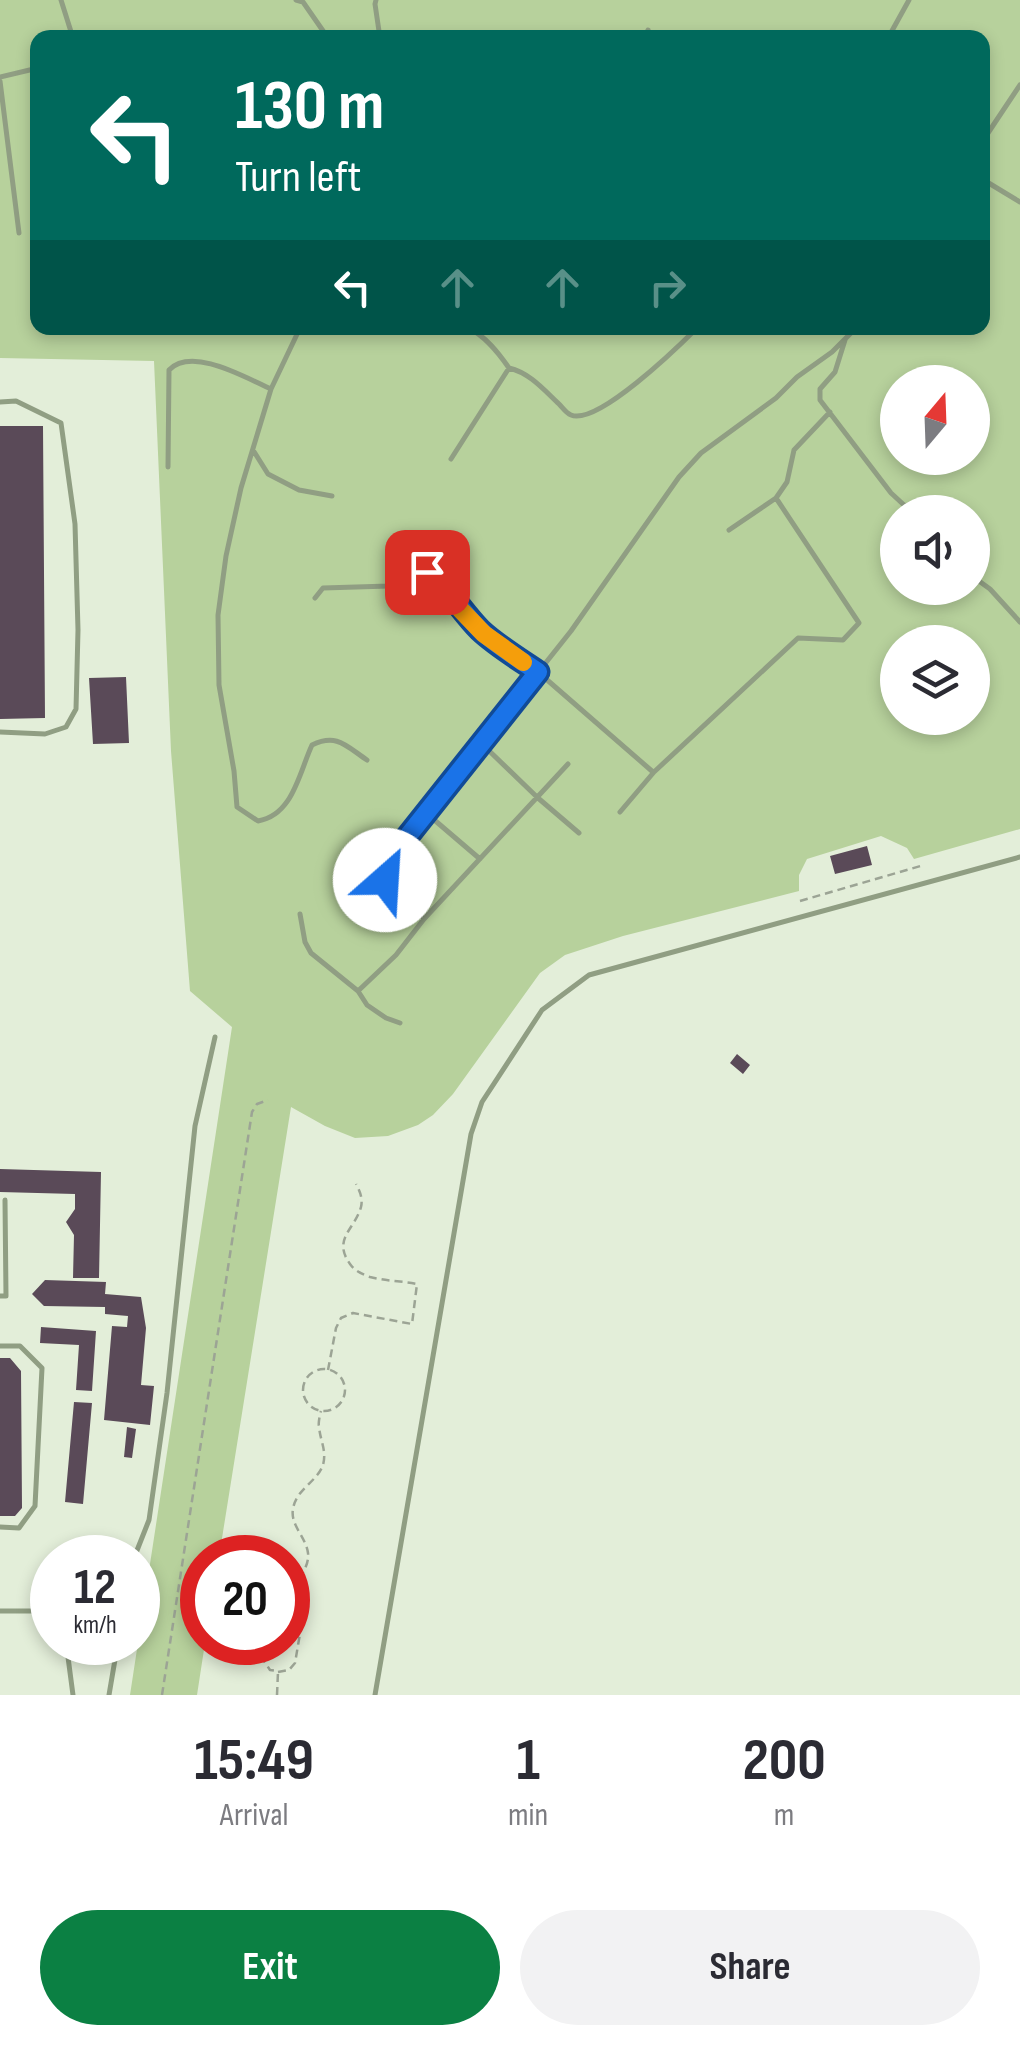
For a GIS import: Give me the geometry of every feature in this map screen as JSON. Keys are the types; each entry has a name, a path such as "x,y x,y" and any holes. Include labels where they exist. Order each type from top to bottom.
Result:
{"lane":[{"path":"62,0 71,30"},
{"path":"296,0 303,2 322,30"},
{"path":"376,0 379,30"},
{"path":"892,30 908,0"},
{"path":"19,234 0,79 30,70"},
{"path":"990,130 1020,85"},
{"path":"990,184 1020,202"},
{"path":"297,335 272,389 241,488 218,615 218,686 237,807 258,821 277,814 300,780 312,745 323,740 334,739 366,760"},
{"path":"481,335 509,368 523,372 571,415 586,416 659,366 689,335"},
{"path":"424,919 385,880 388,861 570,631 701,453 776,398 849,335"},
{"path":"845,339 835,372 820,389 820,400 893,495"},
{"path":"168,467 169,370 175,364 194,359 272,389"},
{"path":"451,459 509,368"},
{"path":"0,402 16,400 61,423 75,524 78,630 76,708 66,728 45,734 0,732"},
{"path":"729,530 776,498 787,482 794,450 830,412"},
{"path":"253,450 268,474 300,490 332,496"},
{"path":"620,812 654,772 798,638 843,640 859,623 776,498"},
{"path":"315,598 323,588 389,586 427,572 484,634 538,672 654,772"},
{"path":"990,589 1020,622"},
{"path":"481,743 580,833"},
{"path":"358,992 568,764"},
{"path":"426,812 481,860"},
{"path":"375,1695 471,1134 482,1102 542,1010 589,975 1020,857"},
{"path":"300,914 311,953 367,1004 400,1023"},
{"path":"143,1535 149,1520 167,1393 195,1126 215,1037"},
{"path":"0,1296 6,1296 6,1200"},
{"path":"0,1346 20,1346 42,1368 35,1506 19,1528 0,1528"},
{"path":"0,1610 30,1611"},
{"path":"69,1665 73,1695"},
{"path":"109,1695 114,1665"}],"path":[{"path":"800,901 924,865"},
{"path":"162,1695 252,1112 257,1104 268,1100"},
{"path":"328,1370 341,1318 354,1313 412,1324 417,1284 371,1277 355,1270 346,1259 345,1237 362,1206 356,1184"},
{"path":"328,1370 344,1383 344,1397 335,1408 321,1411 309,1405 303,1387 315,1372 328,1370"},
{"path":"300,1535 292,1519 292,1506 321,1470 326,1453 318,1425 321,1411"},
{"path":"267,1665 278,1672 293,1665"},
{"path":"277,1695 278,1672"}],"green space":[{"path":"0,0 1020,0 1020,829 914,859 907,848 881,836 807,859 799,875 799,891 623,936 565,955 540,973 453,1094 418,1125 388,1136 355,1138 291,1107 223,1535 180,1535 180,1665 202,1665 197,1695 130,1695 135,1665 160,1665 160,1535 154,1535 232,1027 190,991 171,751 154,361 0,358"}],"building":[{"path":"0,426 43,426 45,718 0,719"},
{"path":"126,677 129,743 93,744 89,678"},
{"path":"867,846 872,865 835,874 830,856"},
{"path":"737,1054 750,1065 743,1074 730,1063"},
{"path":"0,1169 101,1172 99,1278 73,1278 74,1235 66,1222 75,1209 75,1194 0,1192"},
{"path":"45,1280 106,1282 105,1294 141,1297 146,1328 141,1385 154,1386 150,1425 104,1420 112,1326 127,1327 128,1316 105,1314 105,1307 44,1306 32,1294"},
{"path":"41,1327 96,1331 92,1391 76,1390 79,1345 40,1343"},
{"path":"0,1358 10,1358 21,1371 22,1508 15,1516 0,1516"},
{"path":"74,1402 92,1403 83,1504 65,1502"},
{"path":"127,1427 136,1429 132,1458 124,1457"}],"slow traffic":[{"path":"460,609 484,634 523,662"}],"route":[{"path":"385,880 388,861 538,672 484,634 427,572"}]}
